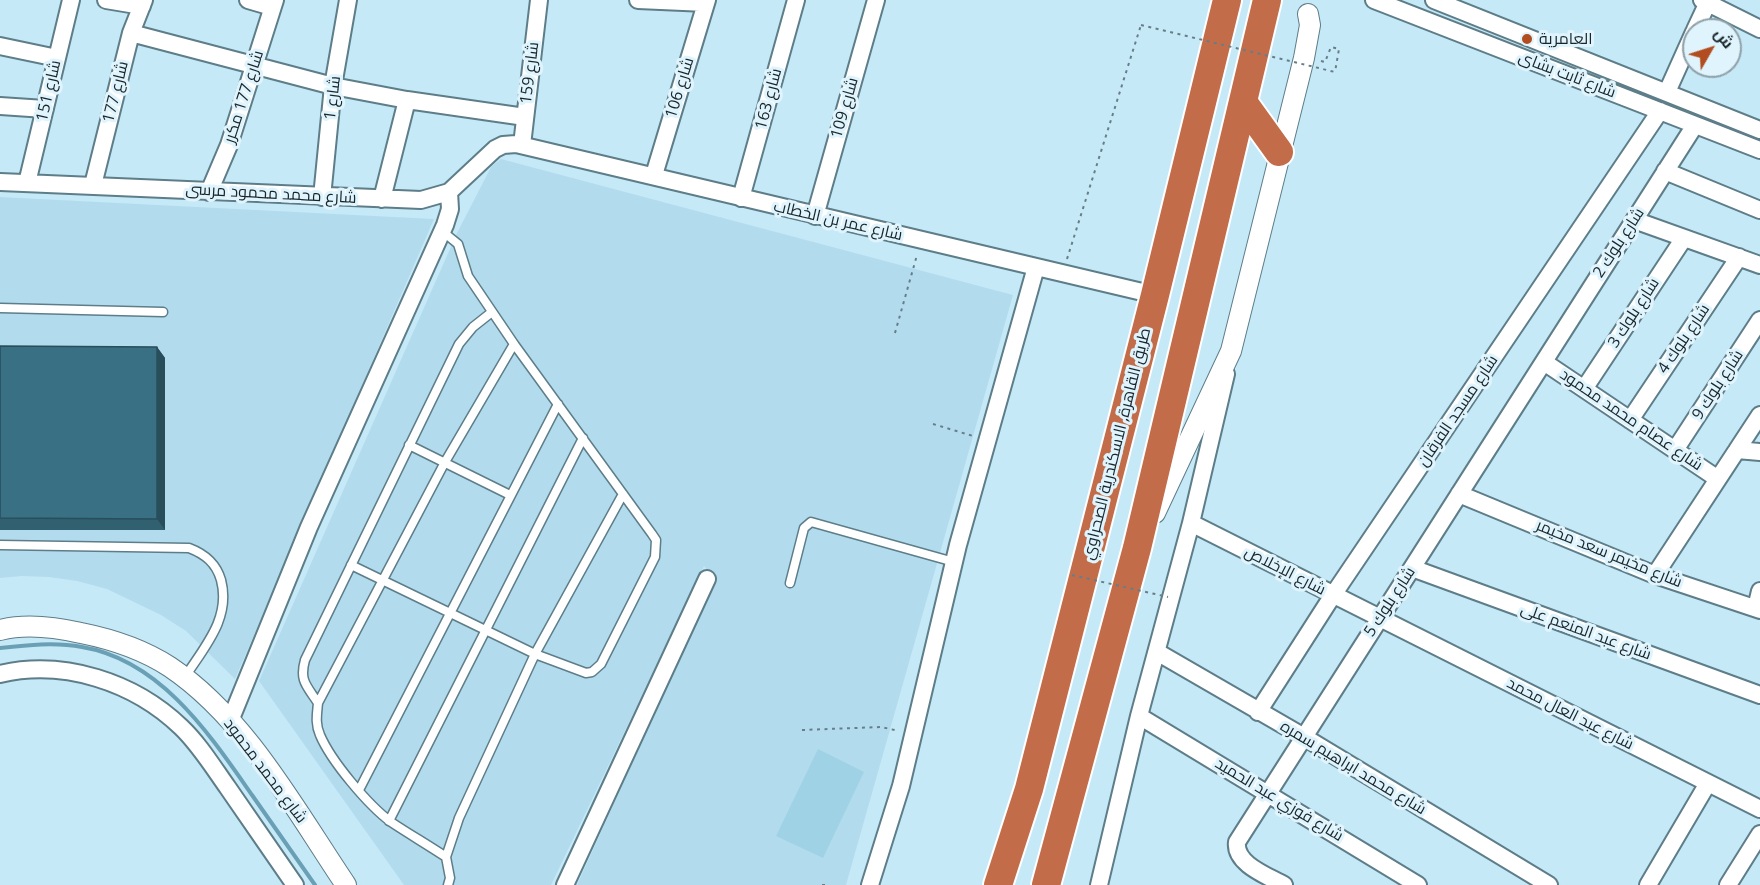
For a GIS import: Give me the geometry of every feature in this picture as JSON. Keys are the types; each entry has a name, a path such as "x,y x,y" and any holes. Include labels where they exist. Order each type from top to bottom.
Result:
{"highway":[{"name":"طريق القاهرة, الاسكندرية الصحراوي","path":"998,885 1029,789 1155,295 1227,0"},
{"path":"1046,885 1137,548 1267,0"},
{"path":"1243,102 1279,152"}],"street":[{"name":"شارع 151","path":"27,183 70,0"},
{"path":"106,0 143,3"},
{"path":"248,0 273,4"},
{"name":"شارع 1","path":"322,197 333,86 348,0"},
{"name":"شارع 159","path":"522,145 539,0"},
{"path":"638,0 706,2"},
{"name":"شارع 163","path":"741,198 796,0"},
{"name":"شارع 109","path":"815,216 876,0"},
{"name":"شارع ثابت بشاى","path":"1374,0 1760,150"},
{"name":"شارع ثابت بشاى","path":"1435,0 1760,130"},
{"path":"1700,18 1706,1 1760,29"},
{"name":"شارع 106","path":"654,175 706,2"},
{"name":"شارع 177","path":"93,184 131,33 143,3"},
{"name":"شارع 177 مكرر","path":"209,192 229,145 273,4"},
{"path":"1099,885 1139,716 1191,523 1279,152 1277,136 1303,27 1310,7"},
{"path":"131,33 253,67 333,86 407,100 525,117"},
{"path":"0,46 57,58"},
{"path":"1667,92 1682,59"},
{"path":"382,199 407,100"},
{"path":"0,106 45,109"},
{"name":"شارع مسجد الفرقان","path":"1258,712 1333,595 1660,111"},
{"name":"شارع بلوك 2","path":"1544,362 1695,125"},
{"name":"شارع محمد محمود مرسى","path":"0,182 93,184 209,192 421,200 449,192 495,149 503,145 522,145"},
{"name":"شارع عمر بن الخطاب","path":"522,145 1155,295"},
{"path":"1665,171 1760,210"},
{"path":"230,721 309,527 442,231 450,209 449,192"},
{"path":"1634,220 1760,265"},
{"name":"شارع بلوك 3","path":"1584,389 1684,238"},
{"name":"شارع بلوك 4","path":"1630,420 1739,257"},
{"path":"870,885 895,807 954,562 1036,267"},
{"name":"شارع بلوك 9","path":"1675,450 1760,320"},
{"path":"1137,548 1231,351"},
{"name":"شارع عصام محمد محمود","path":"1544,362 1718,479"},
{"name":"شارع بلوك 5","path":"1284,885 1244,861 1236,849 1237,842 1544,362"},
{"path":"1655,575 1760,415"},
{"path":"1737,450 1760,452"},
{"name":"شارع مخيمر سعد مخيمر","path":"1459,494 1655,575 1758,609"},
{"name":"شارع الإخلاص","path":"1191,523 1380,618"},
{"name":"شارع عبد المنعم على","path":"1412,568 1760,695"},
{"path":"565,885 707,579"},
{"path":"1758,609 1760,591"},
{"name":"شارع عبد العال محمد","path":"1380,618 1760,809"},
{"name":"شارع محمد محمود","path":"0,630 45,627 96,636 139,651 168,666 230,721 274,778 346,885"},
{"name":"شارع محمد ابراهيم سمره","path":"1157,652 1304,737 1549,885"},
{"path":"0,674 36,670 89,675 130,691 161,710 195,742 295,885"},
{"name":"شارع فوزي عبد الحميد","path":"1139,716 1418,885"},
{"path":"1648,885 1707,783"},
{"path":"1728,885 1760,834"}],"lane":[{"path":"351,565 535,654 586,673 592,672 601,664 655,557 656,540 492,312 468,276 458,244 442,231"},
{"path":"0,308 163,312"},
{"path":"318,703 303,682 301,674 305,660 459,344 473,327 492,312"},
{"path":"446,857 389,820 359,790 334,759 320,734 316,719 318,703 445,462 514,344"},
{"path":"359,790 558,404"},
{"path":"389,820 583,438"},
{"path":"409,445 510,495"},
{"path":"448,885 450,878 446,857 459,818 535,654 623,494"},
{"path":"790,583 804,528 812,522 954,562"},
{"path":"0,545 189,548 207,556 215,565 220,576 224,591 223,610 218,623 184,678"}],"path":[{"path":"1062,273 1141,24 1335,72 1339,49 1331,47 1326,59"},
{"path":"895,333 920,240"},
{"path":"933,424 987,440"},
{"path":"1071,575 1168,597"},
{"path":"802,730 881,727 912,736"}],"shaded area":[{"path":"501,159 1013,295 846,885 577,885 715,581 704,566 551,885 404,885 259,681 457,233 491,167"},
{"path":"0,197 434,219 235,679 186,631 161,615 107,589 49,577 0,578"},
{"path":"818,749 864,772 823,858 776,836"}],"building":[{"path":"0,346 157,347 157,519 0,518"}],"waterway":[{"path":"0,648 51,644 82,647 110,655 136,667 159,684 181,703 219,748 315,885"}],"place":[{"name":"العامرية","path":"1527,39"}]}
